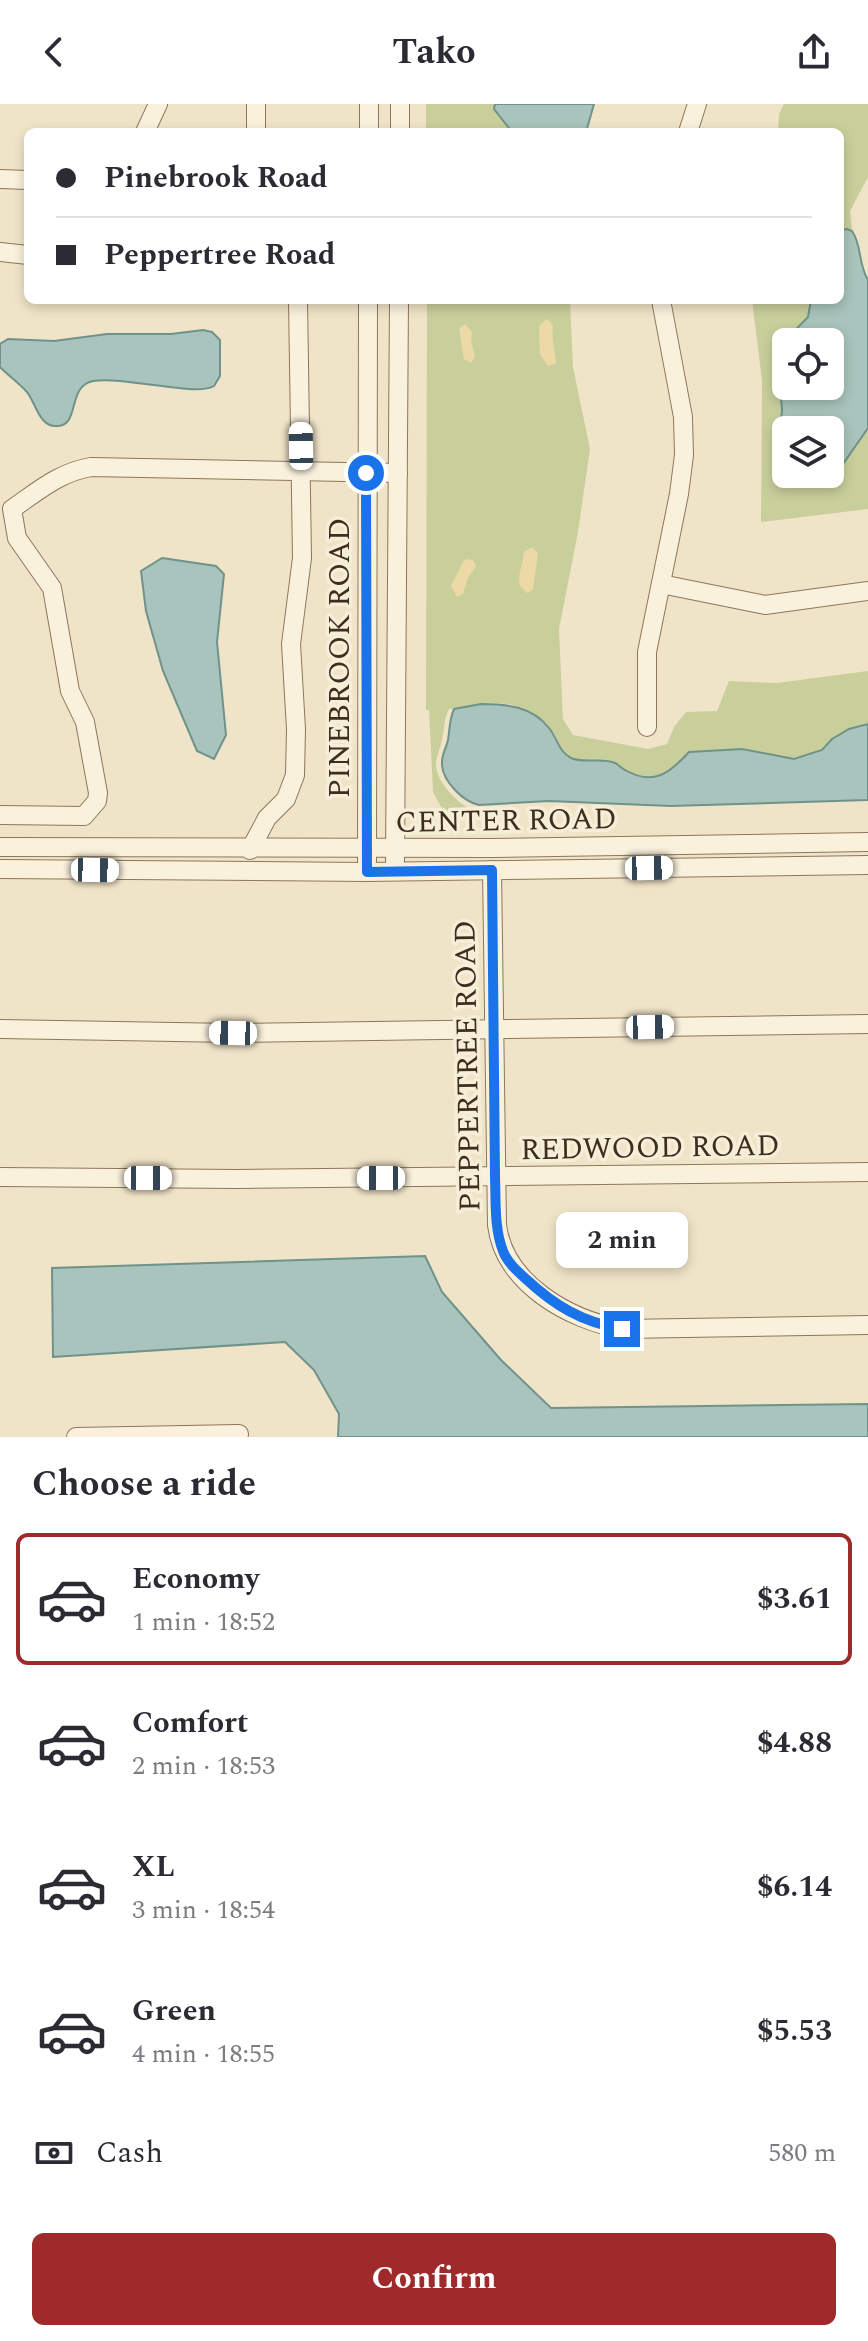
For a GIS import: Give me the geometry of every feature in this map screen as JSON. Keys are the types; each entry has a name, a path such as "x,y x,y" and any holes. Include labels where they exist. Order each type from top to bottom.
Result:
{"street":[{"path":"147,128 158,104"},
{"path":"256,104 256,128"},
{"path":"369,104 369,128"},
{"path":"400,104 400,128"},
{"path":"689,128 697,104"},
{"path":"0,179 24,180"},
{"path":"0,252 24,255"},
{"path":"250,850 267,818 286,799 295,775 296,729 291,644 300,589 302,471 298,304"},
{"name":"PINEBROOK ROAD","path":"367,872 368,304"},
{"name":"PINEBROOK ROAD","path":"395,872 399,304"},
{"path":"647,727 647,652 681,483 684,435 662,304"},
{"path":"0,815 77,816 88,813 97,801 85,722 70,691 52,588 17,538 6,506 58,477 91,467 398,473"},
{"path":"661,584 765,605 868,591"},
{"name":"CENTER ROAD","path":"0,847 250,850 868,842"},
{"name":"CENTER ROAD","path":"0,869 395,872 868,865"},
{"name":"PEPPERTREE ROAD","path":"492,870 495,1177 498,1236 507,1259 541,1293 568,1313 596,1324 635,1329 868,1325"},
{"path":"0,1029 233,1033 868,1024"},
{"name":"REDWOOD ROAD","path":"0,1177 495,1177 868,1172"},
{"path":"76,1437 239,1434"}],"green space":[{"path":"426,104 495,104 494,109 509,128 426,128"},
{"path":"784,104 868,104 868,177 850,211 852,231 844,230 844,128 778,128 779,114"},
{"path":"427,304 570,304 573,367 590,449 559,629 563,719 573,735 648,749 667,744 674,727 686,712 717,711 729,681 777,683 868,671 868,724 849,729 832,739 822,750 794,759 742,749 689,752 667,771 653,777 636,775 605,761 577,760 568,756 537,717 516,706 491,704 449,709 437,759 437,772 449,791 472,810 468,818 448,820 433,792 429,710 426,710"},
{"path":"752,304 811,304 798,328 772,328 772,400 781,400 782,407 781,416 772,416 772,488 844,488 844,463 868,428 868,509 761,522 762,381"}],"sand":[{"path":"547,319 553,325 556,363 548,366 540,354 539,326"},
{"path":"465,324 472,332 475,356 471,363 464,359 459,329"},
{"path":"532,547 538,553 533,590 527,593 520,586 519,577 524,552"},
{"path":"469,559 476,566 463,594 457,597 451,586 464,560"}],"water":[{"path":"495,104 594,104 587,128 509,128 494,109"},
{"path":"844,229 852,231 868,280 868,428 844,463 844,416 781,416 781,400 844,400 844,328 797,328 808,317 810,304 844,304"},
{"path":"203,330 212,332 220,340 220,376 214,386 192,389 93,381 80,390 69,419 58,426 52,426 42,419 27,392 0,367 0,344 8,339 54,341 107,334 171,334"},
{"path":"162,558 216,566 224,574 217,642 226,735 214,759 197,751 163,671 146,611 141,571"},
{"path":"481,704 509,706 535,715 571,758 610,761 644,777 667,772 689,752 742,749 794,759 822,750 832,739 849,729 868,724 868,800 671,806 549,801 479,805 455,790 446,778 442,761 454,709"},
{"path":"425,1256 442,1292 501,1360 551,1408 868,1404 868,1437 338,1437 339,1414 314,1370 285,1342 53,1357 52,1268"}],"route":[{"path":"366,473 367,872 492,870 498,1236 502,1250 514,1269 541,1293 583,1320 622,1329"}]}
